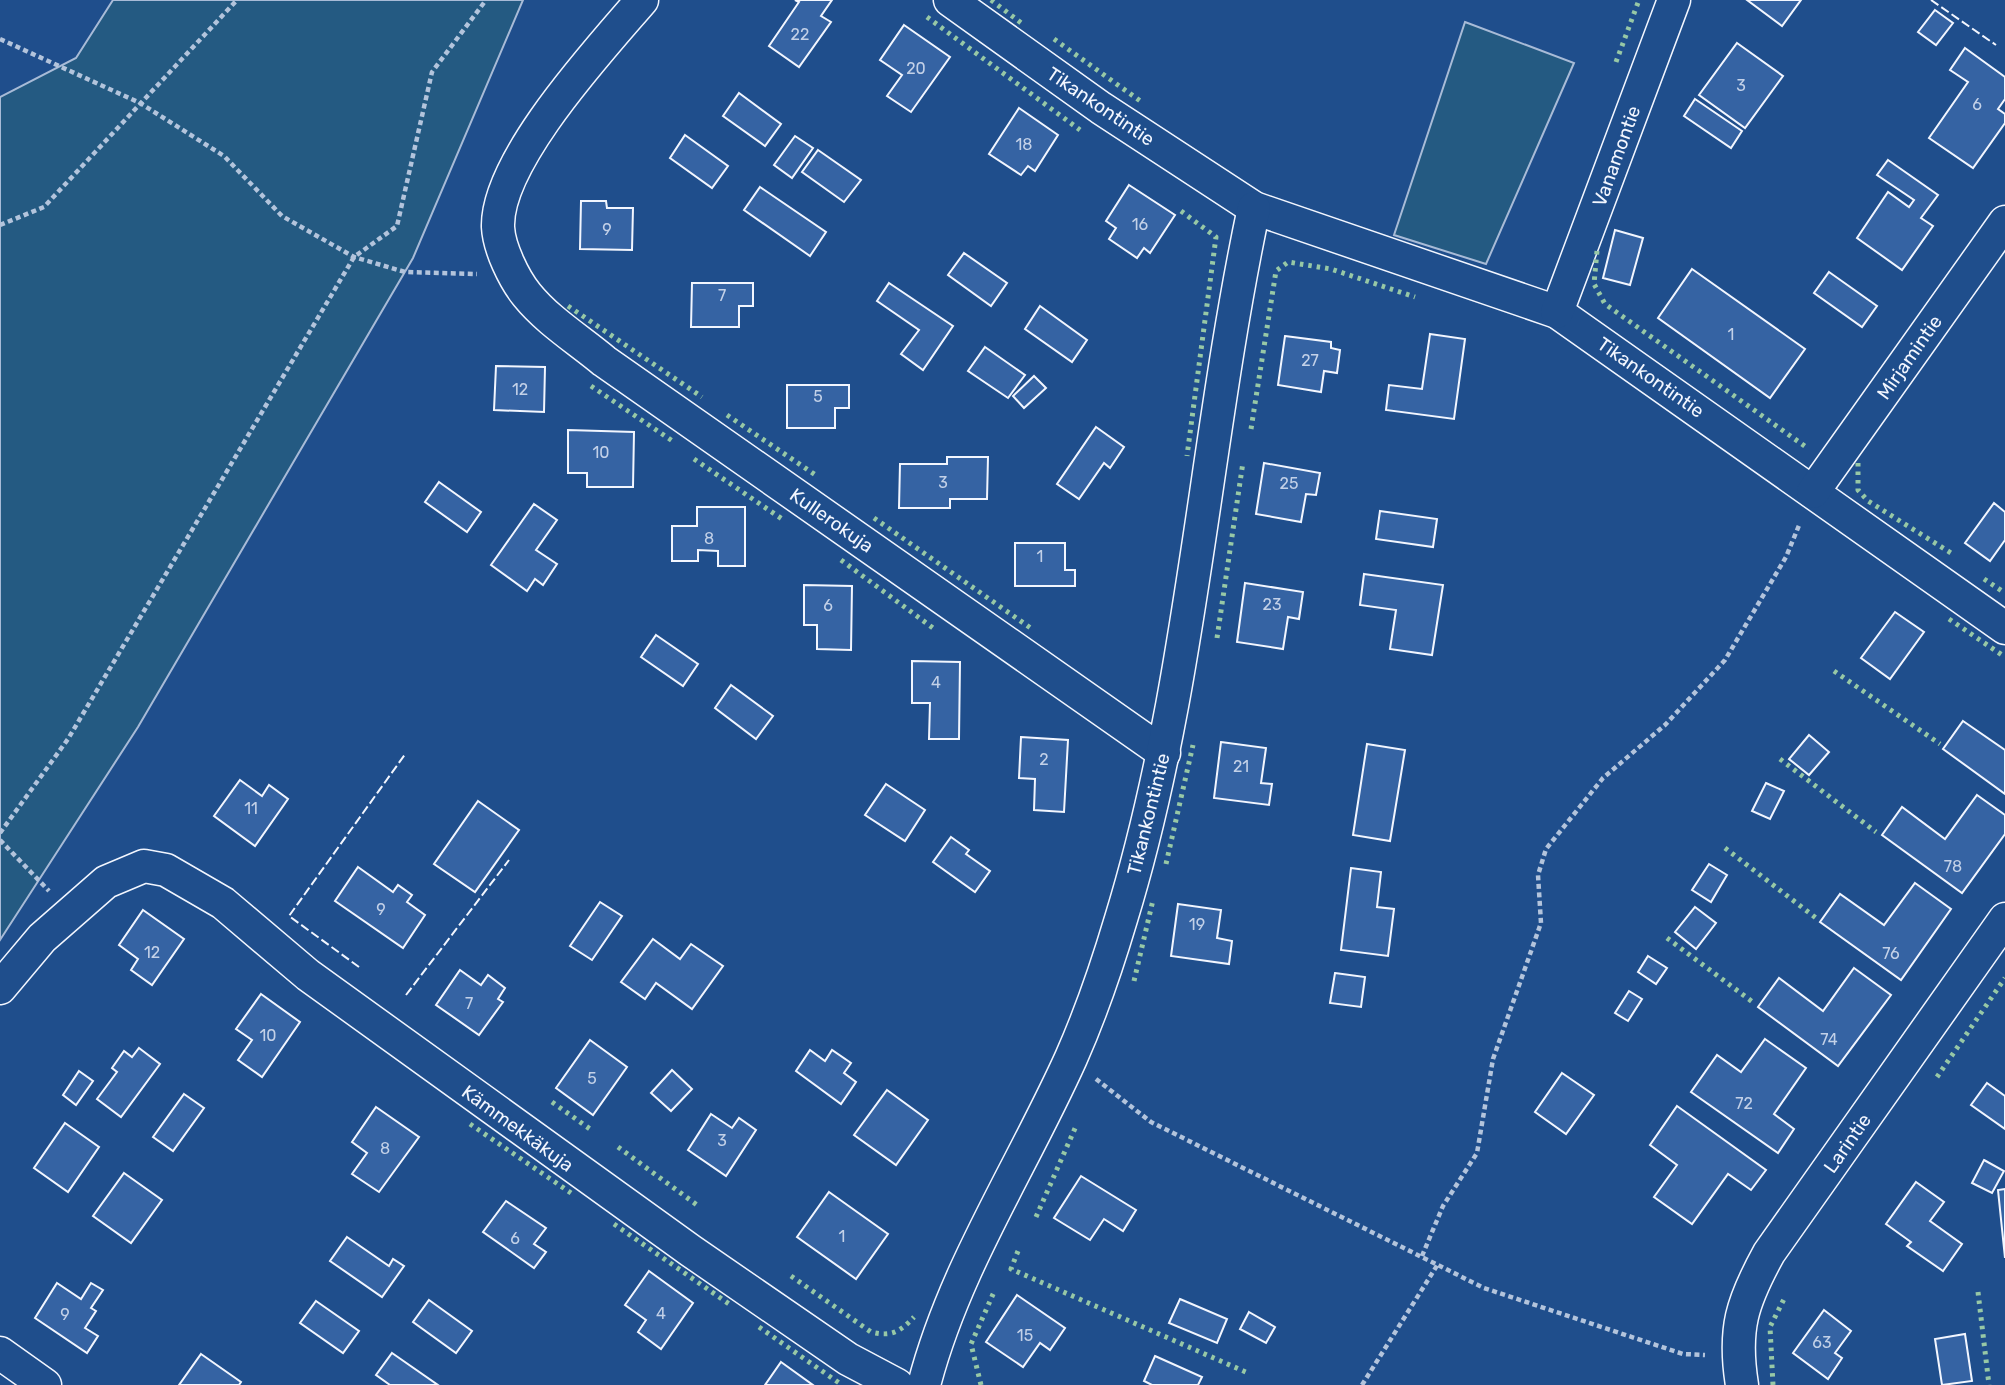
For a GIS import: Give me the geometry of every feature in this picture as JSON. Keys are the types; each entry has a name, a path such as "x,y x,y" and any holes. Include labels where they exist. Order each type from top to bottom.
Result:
{"street":[{"name":"Kullerokuja","path":"642,0 596,54 525,148 499,217 502,245 514,273 536,305 604,361 1164,753"},
{"name":"Tikankontintie","path":"950,0 1101,108 1254,208 1557,312 2005,628"},
{"name":"Vanamontie","path":"1557,312 1674,0"},
{"name":"Tikankontintie","path":"924,1385 931,1356 963,1276 1070,1059 1099,990 1123,914 1164,753 1236,294 1254,208"},
{"name":"Mirjamintie","path":"1812,492 2005,222"},
{"name":"Kämmekkäkuja","path":"69,911 106,881 144,866 166,870 223,902 308,975 492,1110 837,1351 897,1385"},
{"path":"0,988 69,911"},
{"name":"Larintie","path":"1740,1370 1737,1329 1742,1309 1769,1253 2005,919"},
{"path":"0,1353 45,1385"}],"path":[{"path":"0,225 44,207 237,0"},
{"path":"0,833 68,739 354,257 397,226 432,72 486,0"},
{"path":"0,39 32,56 140,103 224,156 282,216 354,257 405,272 453,275 514,273"},
{"path":"1422,1256 1443,1206 1477,1153 1493,1059 1541,923 1538,875 1546,849 1603,778 1665,724 1725,660 1786,557 1812,492"},
{"path":"0,840 69,911"},
{"path":"1070,1059 1151,1122 1484,1288 1682,1354 1740,1370"},
{"path":"1362,1385 1438,1264"}],"shaded area":[{"path":"113,0 523,0 413,258 138,727 0,940 0,97 76,58"},
{"path":"1465,22 1574,63 1486,264 1394,235"}],"building":[{"path":"795,0 832,0 821,16 831,22 799,67 769,46 799,2"},
{"path":"1747,0 1801,0 1782,26"},
{"path":"1935,10 1953,23 1936,45 1918,32"},
{"path":"904,25 950,57 911,112 887,96 902,75 880,60"},
{"path":"1737,43 1783,76 1745,128 1699,95"},
{"path":"1965,48 2005,77 2005,99 1998,109 2005,114 2005,123 1973,168 1929,138 1968,82 1950,70"},
{"path":"739,93 781,124 765,146 723,116"},
{"path":"1695,99 1742,131 1731,148 1684,116"},
{"path":"1019,108 1058,135 1035,171 1028,166 1021,175 989,154"},
{"path":"685,135 728,166 712,188 670,158"},
{"path":"795,136 813,148 792,178 774,165"},
{"path":"818,150 861,180 844,202 802,172"},
{"path":"1888,160 1938,195 1921,218 1933,226 1902,270 1857,238 1888,192 1909,207 1914,200 1877,175"},
{"path":"1129,185 1175,215 1150,253 1144,248 1137,258 1109,239 1116,228 1106,221"},
{"path":"760,187 826,232 810,256 744,210"},
{"path":"581,201 606,201 607,208 633,208 632,250 580,249"},
{"path":"1615,230 1643,238 1630,285 1603,278"},
{"path":"964,253 1007,283 991,306 948,275"},
{"path":"1692,269 1805,349 1770,398 1658,318"},
{"path":"1829,272 1877,306 1862,327 1814,293"},
{"path":"692,283 753,283 753,306 739,306 739,327 691,327"},
{"path":"889,283 953,326 923,370 901,354 919,330 877,301"},
{"path":"1040,306 1087,340 1072,362 1025,329"},
{"path":"1430,334 1465,339 1454,419 1386,410 1389,385 1422,389"},
{"path":"1285,336 1331,342 1331,348 1340,350 1337,373 1324,371 1321,392 1278,385"},
{"path":"985,347 1025,375 1008,398 968,371"},
{"path":"496,366 545,367 544,412 494,410"},
{"path":"1034,376 1046,388 1024,408 1013,396"},
{"path":"787,385 849,385 849,408 835,408 835,428 787,428"},
{"path":"1096,427 1124,447 1110,468 1104,463 1079,499 1057,484"},
{"path":"568,430 634,432 633,487 587,487 587,473 568,473"},
{"path":"947,457 988,457 987,499 950,499 950,508 899,508 900,464 947,464"},
{"path":"1264,463 1320,473 1316,495 1306,494 1301,522 1256,514"},
{"path":"439,482 481,512 467,532 425,502"},
{"path":"1994,503 2005,512 2005,540 1990,561 1965,543"},
{"path":"534,504 557,520 536,550 557,564 543,585 535,579 527,591 491,565"},
{"path":"697,507 745,507 745,566 718,566 718,551 698,550 698,561 672,561 672,526 697,526"},
{"path":"1380,511 1437,519 1433,547 1376,539"},
{"path":"1015,543 1065,543 1065,570 1075,570 1075,586 1015,586"},
{"path":"1364,574 1443,585 1432,655 1390,649 1396,610 1360,605"},
{"path":"1245,583 1303,592 1299,619 1288,617 1283,649 1237,642"},
{"path":"804,585 852,586 851,650 817,649 817,625 804,625"},
{"path":"1895,612 1924,632 1890,679 1861,658"},
{"path":"656,635 698,664 683,686 641,657"},
{"path":"912,661 960,662 959,739 929,739 930,703 912,703"},
{"path":"731,685 773,716 756,739 715,708"},
{"path":"1963,721 2005,750 2005,794 1943,749"},
{"path":"1809,735 1829,752 1809,775 1789,759"},
{"path":"1021,737 1068,740 1064,812 1034,810 1035,779 1019,778"},
{"path":"1221,742 1266,748 1261,783 1272,784 1269,805 1214,798"},
{"path":"1367,744 1405,750 1390,841 1353,835"},
{"path":"240,780 262,796 269,785 288,799 255,846 214,816"},
{"path":"1766,783 1784,791 1770,819 1752,811"},
{"path":"886,784 925,810 905,841 865,815"},
{"path":"1977,795 2005,815 2005,834 1962,893 1882,835 1902,807 1945,839"},
{"path":"478,801 519,830 475,892 434,864"},
{"path":"951,837 969,850 966,854 990,871 975,892 933,862"},
{"path":"1709,864 1727,875 1711,902 1692,890"},
{"path":"358,867 393,892 398,885 412,895 407,902 425,915 403,948 335,901"},
{"path":"1351,868 1381,872 1377,907 1394,909 1388,956 1341,950"},
{"path":"1915,883 1951,909 1901,980 1820,922 1840,894 1884,925"},
{"path":"600,902 622,916 592,960 570,946"},
{"path":"1178,904 1221,910 1217,938 1232,941 1229,964 1171,956"},
{"path":"1695,907 1716,923 1696,949 1675,932"},
{"path":"143,910 184,939 152,985 131,970 138,959 119,945"},
{"path":"653,939 680,959 691,944 723,966 692,1009 656,983 645,999 621,982"},
{"path":"1648,956 1667,968 1656,984 1638,972"},
{"path":"1854,968 1891,995 1838,1066 1758,1007 1779,978 1823,1011"},
{"path":"460,970 481,985 488,975 505,988 498,999 503,1002 479,1035 436,1005"},
{"path":"1335,973 1365,977 1361,1007 1330,1003"},
{"path":"1629,991 1642,999 1628,1021 1615,1013"},
{"path":"261,994 300,1022 262,1077 238,1060 252,1040 236,1029"},
{"path":"1765,1039 1806,1068 1774,1114 1794,1129 1778,1153 1691,1092 1717,1055 1741,1072"},
{"path":"590,1040 627,1067 593,1115 556,1088"},
{"path":"139,1048 160,1064 121,1117 97,1099 117,1072 112,1068 124,1051 132,1057"},
{"path":"810,1050 825,1061 832,1050 851,1063 844,1073 856,1082 841,1104 796,1071"},
{"path":"672,1070 692,1089 671,1111 651,1093"},
{"path":"79,1071 93,1081 76,1105 63,1095"},
{"path":"1562,1073 1594,1095 1566,1134 1535,1112"},
{"path":"1987,1083 2005,1096 2005,1129 1971,1105"},
{"path":"887,1090 928,1120 896,1165 854,1135"},
{"path":"184,1094 204,1108 173,1151 153,1137"},
{"path":"1677,1106 1766,1170 1751,1190 1728,1174 1692,1224 1654,1197 1677,1165 1650,1145"},
{"path":"376,1107 419,1137 379,1192 352,1174 367,1153 352,1142"},
{"path":"711,1114 732,1128 739,1118 756,1130 726,1176 688,1150"},
{"path":"65,1123 99,1147 68,1192 34,1168"},
{"path":"1984,1160 2004,1171 1992,1193 1972,1183"},
{"path":"124,1173 162,1200 131,1243 93,1216"},
{"path":"1081,1176 1136,1210 1123,1231 1104,1219 1090,1240 1054,1218"},
{"path":"1916,1182 1944,1202 1930,1221 1962,1244 1943,1271 1907,1246 1911,1242 1886,1224"},
{"path":"2005,1189 2005,1258 1998,1190"},
{"path":"829,1192 888,1234 856,1279 797,1237"},
{"path":"506,1201 546,1228 534,1244 546,1252 534,1268 483,1232"},
{"path":"347,1237 389,1266 393,1259 404,1266 382,1297 330,1261"},
{"path":"649,1271 693,1303 661,1349 638,1332 646,1320 625,1305"},
{"path":"57,1283 81,1299 91,1283 103,1290 91,1308 96,1311 85,1328 98,1336 87,1353 35,1318"},
{"path":"1017,1295 1065,1328 1050,1350 1040,1343 1023,1367 986,1342"},
{"path":"1180,1299 1227,1319 1217,1343 1169,1323"},
{"path":"429,1300 472,1331 456,1353 413,1322"},
{"path":"316,1301 359,1331 343,1353 300,1323"},
{"path":"1824,1310 1851,1331 1835,1353 1842,1358 1828,1379 1793,1353"},
{"path":"1249,1312 1275,1327 1266,1343 1240,1329"},
{"path":"1965,1334 1972,1381 1942,1385 1935,1339"},
{"path":"392,1353 438,1385 390,1385 376,1375"},
{"path":"201,1354 241,1382 239,1385 179,1385"},
{"path":"1155,1356 1202,1377 1198,1385 1152,1385 1144,1381"},
{"path":"781,1362 813,1385 765,1385"}],"hedge":[{"path":"991,0 1024,25"},
{"path":"1616,62 1639,0"},
{"path":"927,17 1080,130"},
{"path":"1054,39 1143,103"},
{"path":"1181,211 1216,237 1187,456"},
{"path":"1597,251 1594,284 1605,304 1806,447"},
{"path":"1251,429 1276,271 1288,262 1331,269 1415,297"},
{"path":"568,306 702,397"},
{"path":"591,386 674,442"},
{"path":"727,415 817,476"},
{"path":"694,459 785,521"},
{"path":"1217,638 1243,462"},
{"path":"1858,463 1858,490 1868,501 1951,553"},
{"path":"874,518 1032,629"},
{"path":"841,560 933,628"},
{"path":"1984,579 2005,593"},
{"path":"1949,619 2005,657"},
{"path":"1834,671 1940,744"},
{"path":"1166,864 1193,745"},
{"path":"1780,759 1876,832"},
{"path":"1725,848 1816,918"},
{"path":"1134,981 1153,900"},
{"path":"1667,938 1754,1003"},
{"path":"1937,1077 2005,978"},
{"path":"552,1102 590,1129"},
{"path":"470,1124 571,1193"},
{"path":"1036,1217 1076,1126"},
{"path":"618,1147 697,1205"},
{"path":"614,1224 732,1306"},
{"path":"1018,1251 1011,1269 1248,1373"},
{"path":"791,1276 871,1332 895,1332 914,1317"},
{"path":"981,1385 971,1344 994,1292"},
{"path":"1978,1292 1989,1385"},
{"path":"1773,1385 1770,1327 1784,1299"},
{"path":"759,1327 842,1385"}],"fence":[{"path":"1931,0 1996,45"},
{"path":"359,967 289,916 406,753"},
{"path":"406,995 509,860"}]}
